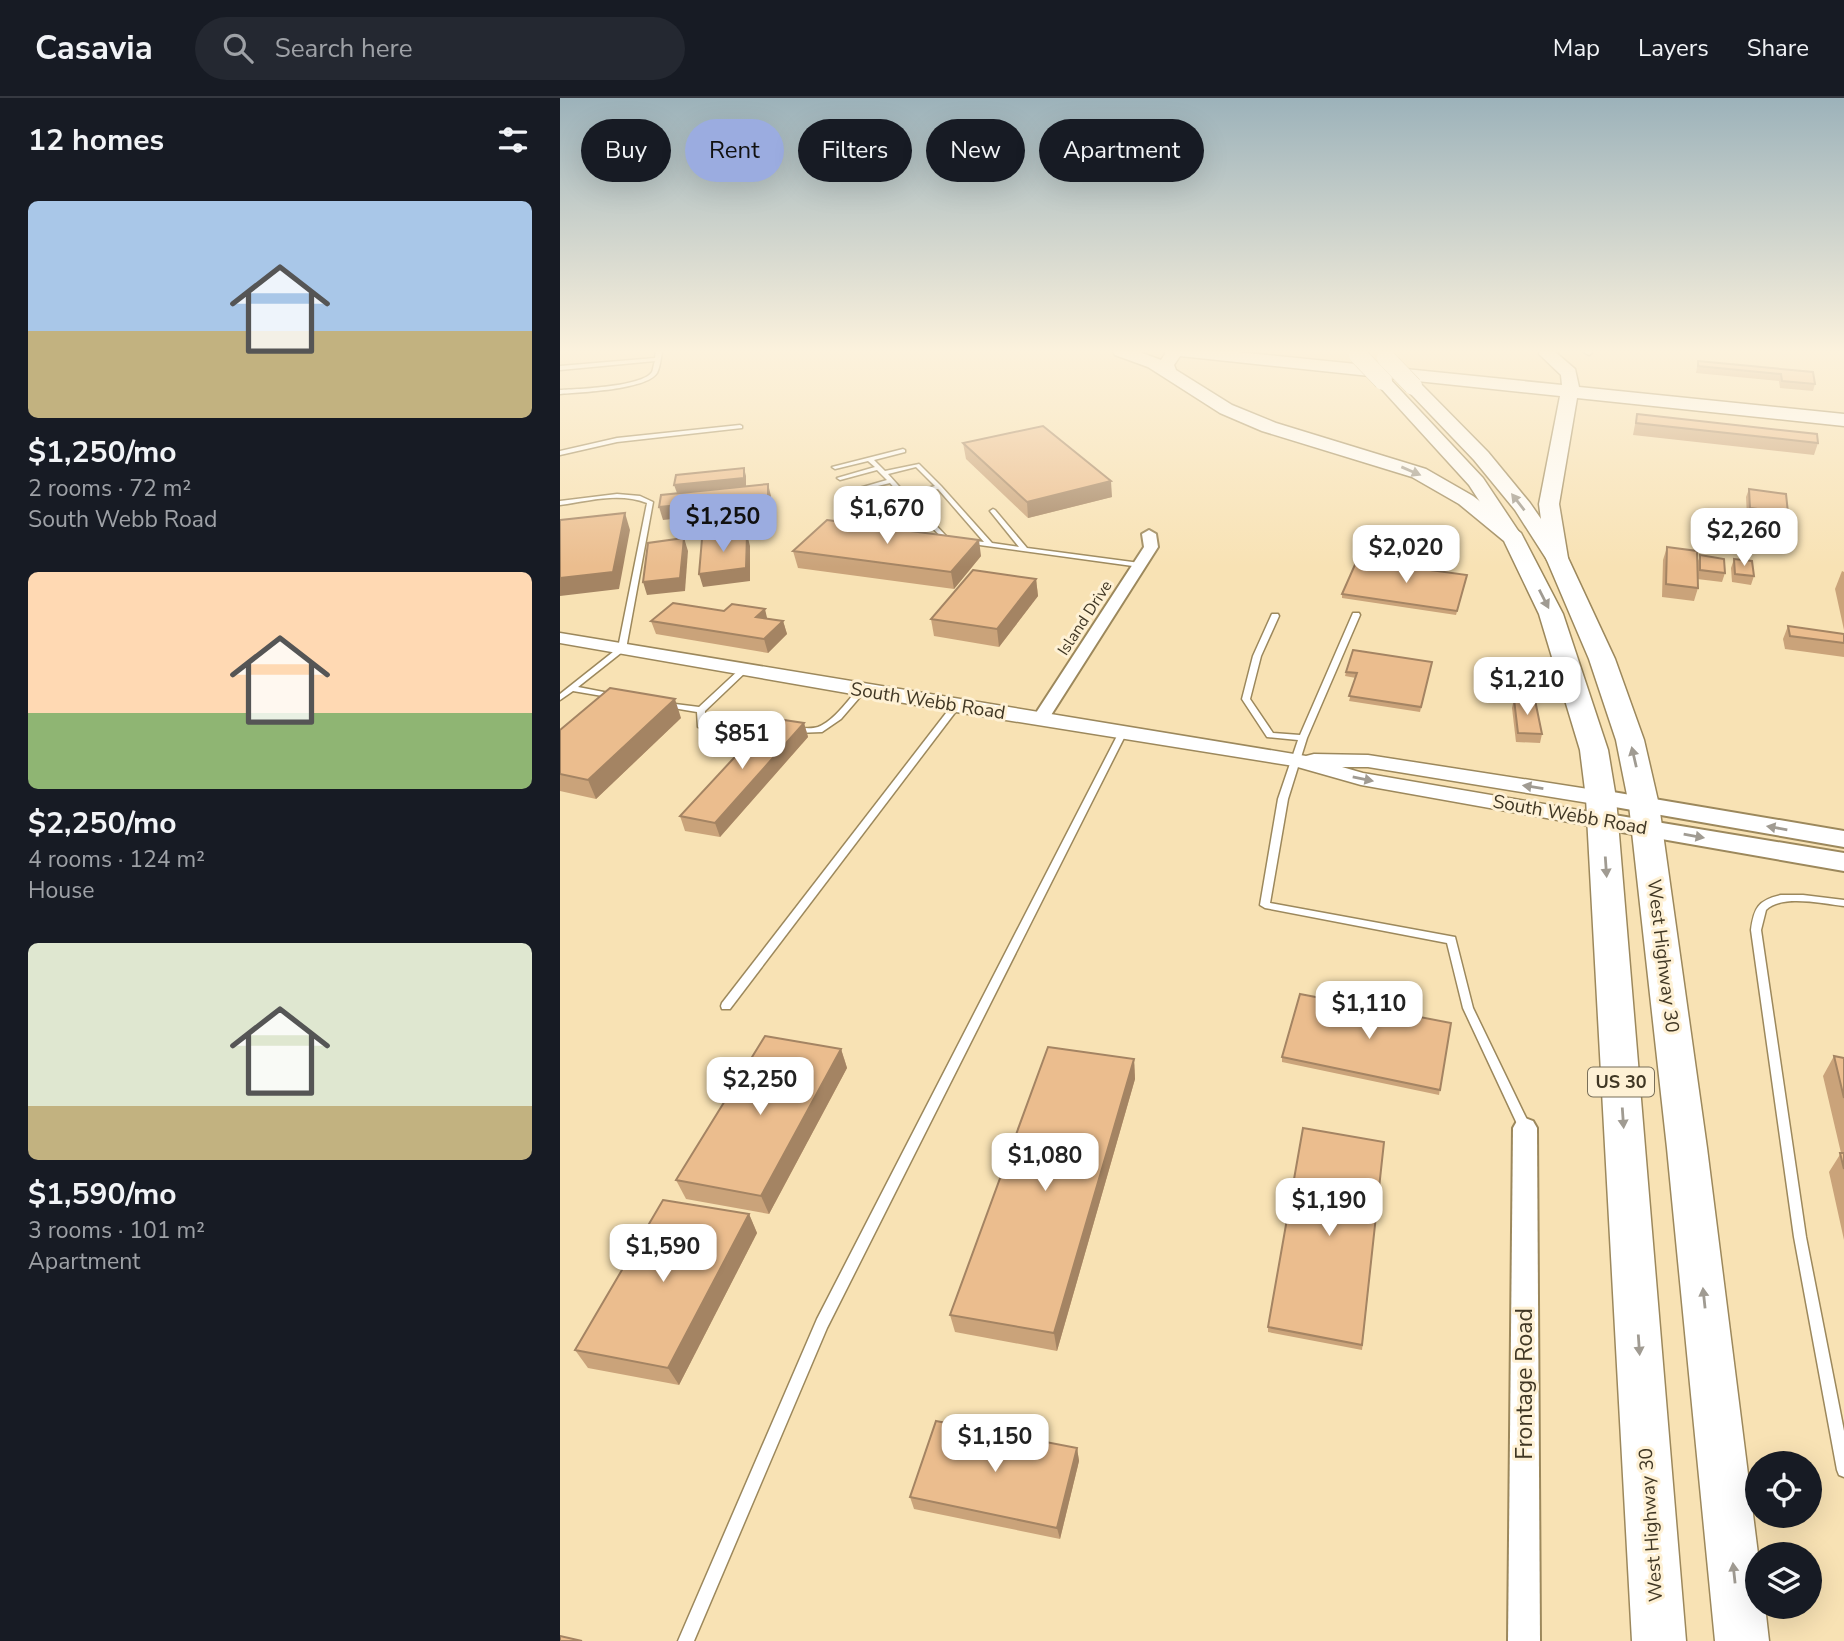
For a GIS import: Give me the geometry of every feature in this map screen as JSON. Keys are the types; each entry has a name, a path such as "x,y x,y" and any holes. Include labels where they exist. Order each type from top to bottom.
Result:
{"highway":[{"path":"1263,423 1419,473 1466,500 1513,538"},
{"path":"1558,558 1549,505 1565,423"},
{"path":"1563,434 1568,423"},
{"name":"West Highway 30","path":"1513,538 1551,614 1594,750 1602,809 1659,1641"},
{"name":"West Highway 30","path":"1558,558 1602,659 1630,740 1646,817 1687,1148 1742,1641"}],"main road":[{"name":"West Highway 30","path":"1422,423 1476,482 1513,538"},
{"name":"West Highway 30","path":"1449,423 1481,456 1523,507 1558,558"},
{"name":"South Webb Road","path":"1602,809 1844,862"},
{"name":"South Webb Road","path":"1646,817 1844,839"}],"street":[{"name":"Island Drive","path":"1040,719 1152,547 1149,534"},
{"name":"South Webb Road","path":"560,638 1122,734 1297,760 1361,779 1602,809"},
{"name":"Frontage Road","path":"1524,1641 1525,1128"}],"lane":[{"path":"560,453 617,440 740,426"},
{"path":"835,467 904,451"},
{"path":"870,458 946,539"},
{"path":"840,478 917,465 990,545"},
{"path":"851,492 892,481"},
{"path":"907,534 894,532 870,505 939,487"},
{"path":"560,503 616,496 641,498 650,502 622,649 560,698"},
{"path":"993,511 1025,550"},
{"path":"933,537 1140,565"},
{"path":"1356,615 1303,738 1283,799 1265,905 1451,940 1468,1008 1525,1128"},
{"path":"1275,616 1257,656 1246,699 1270,735 1303,738"},
{"path":"744,670 701,710 701,725 714,731 750,735 778,730"},
{"path":"573,689 625,697"},
{"path":"792,730 820,730 838,717 862,690"},
{"path":"663,704 701,710"},
{"path":"726,1006 956,706"},
{"path":"686,1641 822,1324 1122,734"},
{"path":"1844,903 1781,898 1765,904 1759,914 1756,930 1800,1237 1844,1470"}],"building":[{"path":"1636,423 1718,423 1817,434 1818,443"},
{"path":"1043,426 1111,481 1027,502 963,443"},
{"path":"744,468 744,478 674,485 676,475"},
{"path":"768,484 768,496 659,507 661,495"},
{"path":"1749,489 1786,494 1788,513 1750,508"},
{"path":"625,513 613,572 560,578 560,520"},
{"path":"827,520 979,540 951,572 793,551"},
{"path":"747,534 746,568 699,574 702,539"},
{"path":"684,538 680,578 643,582 648,543"},
{"path":"1667,547 1697,551 1698,588 1666,584"},
{"path":"1700,555 1724,559 1725,573 1700,570"},
{"path":"1734,559 1752,561 1754,576 1735,574"},
{"path":"1357,560 1467,575 1457,611 1342,594"},
{"path":"973,570 1036,579 997,629 931,619"},
{"path":"673,603 724,611 732,604 765,609 756,617 783,621 764,639 651,621"},
{"path":"1788,626 1844,634 1844,643 1790,636"},
{"path":"1353,650 1432,662 1421,707 1349,696 1357,673 1346,672"},
{"path":"610,688 675,699 588,780 560,774 560,730"},
{"path":"1514,699 1535,700 1542,734 1518,733"},
{"path":"771,718 804,723 715,823 680,816"},
{"path":"1300,994 1451,1023 1440,1090 1282,1057"},
{"path":"765,1036 841,1049 761,1196 676,1180"},
{"path":"1048,1047 1134,1059 1054,1333 950,1315"},
{"path":"1834,1056 1844,1058 1844,1098"},
{"path":"1303,1128 1384,1142 1362,1345 1268,1327"},
{"path":"1840,1153 1844,1153 1844,1169"},
{"path":"663,1200 749,1214 668,1368 575,1350"},
{"path":"936,1421 1077,1448 1057,1528 910,1497"},
{"path":"560,1636 582,1641 560,1641"}]}
